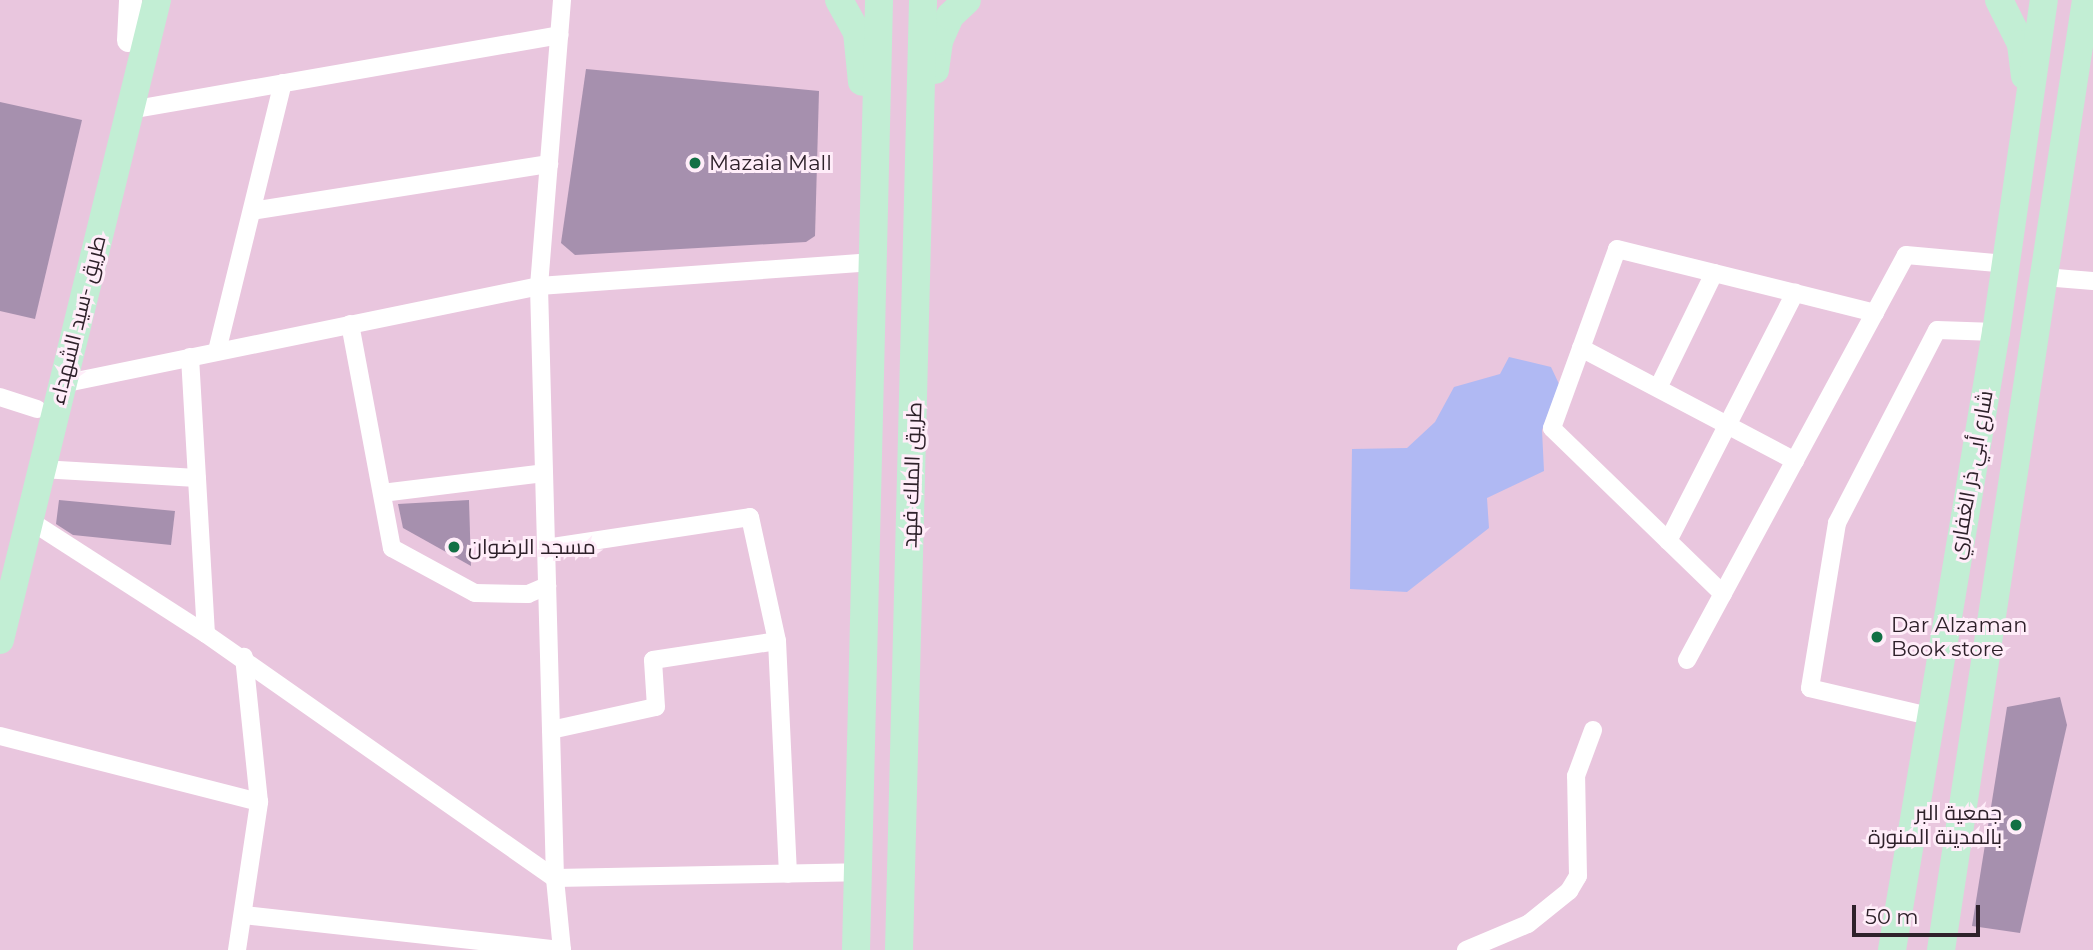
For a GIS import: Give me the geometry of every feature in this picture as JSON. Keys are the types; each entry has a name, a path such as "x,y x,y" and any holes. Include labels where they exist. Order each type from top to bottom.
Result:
{"main road":[{"name":"طريق -سيد الشهداء","path":"0,640 130,110 137,43 137,0"},
{"name":"طريق -سيد الشهداء","path":"0,558 37,409 137,43 157,0"},
{"path":"839,0 857,32 874,201"},
{"name":"طريق الملك فهد","path":"856,950 879,0"},
{"name":"طريق الملك فهد","path":"899,950 923,0"},
{"path":"919,205 939,41 967,0"},
{"path":"1999,0 2021,44 2029,110"},
{"name":"شارع أبي ذر الغفاري","path":"1892,950 1929,716 1996,332 2045,0"},
{"name":"شارع أبي ذر الغفاري","path":"1941,950 2087,0"},
{"path":"2077,62 2093,39"}],"street":[{"path":"130,0 137,43"},
{"path":"137,43 170,0"},
{"path":"244,915 562,950 555,878 539,286 562,0"},
{"path":"130,110 559,35"},
{"path":"218,351 283,83"},
{"path":"252,211 549,164"},
{"path":"1723,594 1552,428 1618,249 1875,313"},
{"path":"1687,660 1906,255 2006,264"},
{"path":"62,384 539,286 873,262"},
{"path":"1658,388 1714,273"},
{"path":"2044,277 2093,281"},
{"path":"1668,541 1795,293"},
{"path":"350,324 392,548 475,593 528,594 547,586"},
{"path":"1929,716 1811,688 1837,523 1937,330 1996,332"},
{"path":"1581,348 1795,461"},
{"path":"190,357 206,634"},
{"path":"0,397 37,409"},
{"path":"41,469 197,478"},
{"path":"382,493 544,473"},
{"path":"546,548 750,517 777,641 788,874"},
{"path":"29,520 244,657 555,878 858,872"},
{"path":"551,730 656,707 653,660 777,641"},
{"path":"237,950 259,802 244,657"},
{"path":"1466,950 1528,924 1569,891 1577,876 1576,776 1592,730"},
{"path":"0,736 259,802"}],"shaded area":[{"path":"1509,357 1551,367 1559,384 1542,430 1544,471 1487,498 1489,528 1407,592 1350,589 1352,449 1407,448 1435,422 1454,387 1500,374"}],"building":[{"name":"Mazaia Mall","path":"586,69 819,91 815,236 806,242 575,255 561,243"},
{"path":"0,102 82,120 35,319 0,311"},
{"path":"59,500 175,511 171,545 73,535 56,524"},
{"name":"مسجد الرضوان","path":"469,500 471,566 403,528 398,504"},
{"name":"جمعية البر بالمدينة المنورة","path":"2060,697 2067,725 2020,933 1972,926 2007,707"}],"place":[{"name":"Mazaia Mall","path":"695,163"},
{"name":"مسجد الرضوان","path":"454,547"},
{"name":"Dar Alzaman Book store","path":"1877,637"},
{"name":"جمعية البر بالمدينة المنورة","path":"2016,825"}]}
